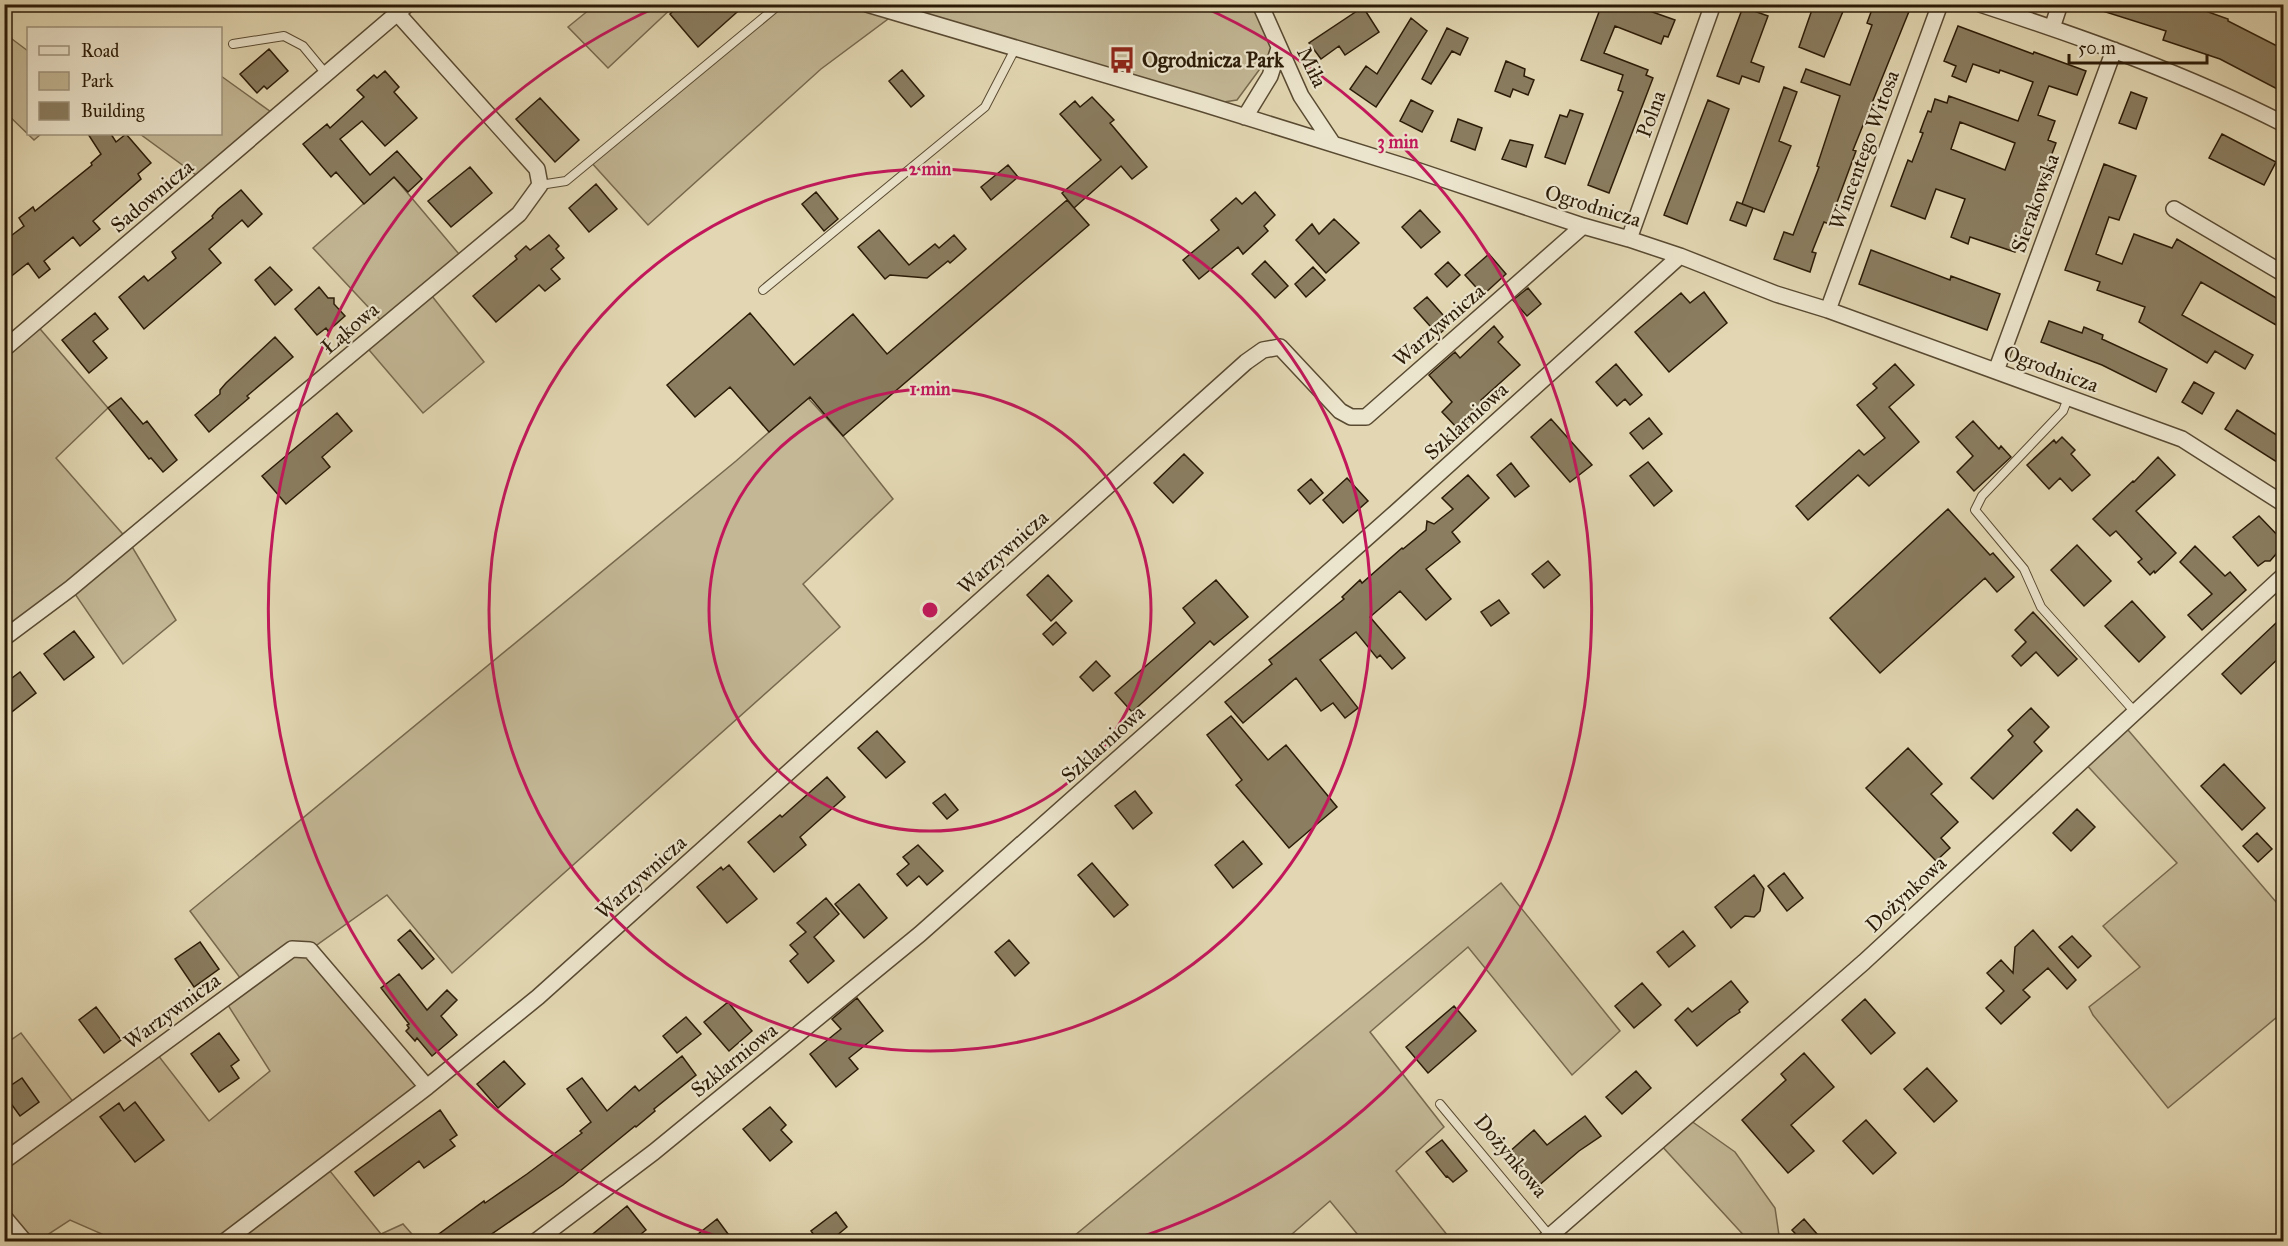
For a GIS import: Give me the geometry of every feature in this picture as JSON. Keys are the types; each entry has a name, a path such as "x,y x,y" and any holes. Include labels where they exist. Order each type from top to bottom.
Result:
{"street":[{"name":"Ogrodnicza","path":"867,4 1333,144 1680,256 1776,294 1828,310 2182,439 2283,504"},
{"name":"Miła","path":"1260,4 1301,96 1333,144"},
{"name":"Polna","path":"1629,238 1713,4"},
{"name":"Wincentego Witosa","path":"1828,310 1940,4"},
{"path":"1980,4 2114,50 2220,92 2283,124"},
{"path":"2052,28 2060,4"},
{"path":"403,9 537,169 540,185"},
{"name":"Sadownicza","path":"4,349 403,9"},
{"path":"1245,117 1270,76 1279,48"},
{"name":"Sierakowska","path":"1996,371 2114,50"},
{"name":"Łąkowa","path":"4,638 71,588 519,214 540,185"},
{"path":"2174,209 2283,274"},
{"name":"Warzywnicza","path":"224,1242 427,1087 538,997 1246,362 1263,350 1280,347 1340,411 1351,417 1366,417 1583,226"},
{"name":"Szklarniowa","path":"535,1242 654,1152 920,934 1395,513 1680,256"},
{"name":"Dożynkowa","path":"1546,1239 1864,962 2283,575"},
{"name":"Warzywnicza","path":"4,1161 292,949 310,950 427,1087"},
{"path":"4,1216 25,1242"}],"lane":[{"path":"540,185 566,181 780,4"},
{"path":"233,44 284,36 303,46 327,75"},
{"path":"763,290 985,107 1015,49"},
{"path":"2068,398 2063,411 1982,496 1975,510 2024,569 2041,607 2134,711"},
{"name":"Dożynkowa","path":"1440,1104 1546,1239"}],"green space":[{"path":"595,5 675,5 608,68 568,27"},
{"path":"780,5 867,5 896,13 821,69 648,225 590,161"},
{"path":"881,5 1262,5 1279,43 1237,100 1217,103"},
{"path":"4,33 27,50 27,133 5,112"},
{"path":"222,77 278,117 203,180 141,135 222,135"},
{"path":"29,135 40,135 34,140"},
{"path":"394,177 464,260 428,291 484,362 423,413 364,344 385,325 313,248"},
{"path":"35,323 108,408 56,458 128,540 176,620 123,664 71,588 5,638 5,349"},
{"path":"808,398 843,436 893,499 803,584 840,627 452,973 387,895 310,950 427,1087 325,1165 381,1234 403,1224 418,1241 107,1241 102,1234 70,1220 38,1241 25,1241 5,1217 4,1045 21,1033 77,1107 154,1050 209,1121 270,1071 224,999 244,983 190,911 736,461"},
{"path":"2122,723 2283,910 2283,1012 2168,1108 2089,1007 2140,967 2103,926 2177,863 2082,760"},
{"path":"1501,883 1620,1031 1572,1075 1468,947 1370,1032 1444,1127 1396,1171 1452,1241 1363,1241 1330,1201 1284,1241 1068,1241"},
{"path":"1687,1118 1735,1152 1775,1208 1779,1235 1787,1241 1749,1241 1659,1143"}],"building":[{"path":"681,4 746,4 698,47 670,14"},
{"path":"1602,4 1630,4 1675,20 1668,37 1664,36 1661,44 1615,26 1604,53 1648,70 1646,75 1653,78 1609,193 1588,185 1623,92 1618,90 1623,75 1581,60"},
{"path":"1814,4 1832,4 1844,9 1824,57 1799,47"},
{"path":"1874,4 1899,4 1910,9 1853,150 1856,151 1829,224 1824,222 1812,252 1816,253 1810,272 1774,259 1784,232 1793,235 1819,167 1817,166 1840,96 1801,82 1806,69 1850,85 1872,25 1867,23"},
{"path":"2093,4 2186,4 2228,19 2283,49 2283,92 2220,59 2163,40 2166,31 2093,8"},
{"path":"1363,7 1379,32 1345,55 1339,46 1321,59 1309,43"},
{"path":"1743,7 1768,16 1751,62 1764,67 1759,82 1742,76 1739,84 1717,76"},
{"path":"1411,18 1427,31 1376,107 1350,89 1366,66 1377,74"},
{"path":"1958,26 2086,71 2077,95 2049,86 2048,88 2038,115 2055,121 2048,140 2056,143 2015,252 1970,237 1968,244 1951,237 1965,199 1936,189 1925,219 1891,206 1908,160 1912,162 1923,133 1920,132 1924,121 1928,111 1931,112 1935,99 1947,103 1949,96 2018,121 2033,82 2000,70 1999,73 1973,64 1966,82 1952,76 1956,66 1944,61","holes":["1960,122 2015,143 2005,170 1951,149"]},
{"path":"1447,28 1468,38 1460,55 1452,51 1431,84 1422,79"},
{"path":"269,49 288,71 267,89 264,86 257,93 240,74"},
{"path":"1506,61 1525,69 1524,76 1534,80 1528,95 1513,89 1510,97 1495,91"},
{"path":"902,70 924,96 911,107 889,81"},
{"path":"385,71 399,87 394,92 417,118 385,146 362,121 340,139 370,175 397,151 422,179 408,192 394,177 364,204 336,172 331,177 303,144 327,124 330,128 364,97 357,90 374,75 377,78"},
{"path":"1784,87 1797,92 1779,141 1791,146 1764,212 1742,204"},
{"path":"2131,92 2147,98 2136,129 2119,123"},
{"path":"1092,97 1114,120 1110,123 1147,167 1132,179 1121,166 1074,208 1062,193 1101,160 1060,114 1075,101 1080,107"},
{"path":"540,98 579,140 555,162 516,119"},
{"path":"1411,100 1433,111 1422,132 1400,121"},
{"path":"1708,100 1729,109 1687,224 1664,215"},
{"path":"1570,110 1583,114 1565,164 1545,157 1560,115 1567,117"},
{"path":"1458,119 1482,128 1475,150 1451,141"},
{"path":"2222,134 2276,162 2264,185 2209,158"},
{"path":"89,135 112,135 116,142 127,135 151,163 138,174 141,179 93,221 100,229 80,246 73,237 44,261 50,269 39,278 28,263 4,282 4,241 24,226 19,218 33,207 35,211 92,165 91,163 101,154"},
{"path":"1510,140 1533,145 1526,167 1502,159"},
{"path":"2104,164 2136,176 2119,220 2109,217 2096,254 2122,264 2134,234 2172,248 2177,239 2283,302 2283,329 2201,282 2182,315 2253,355 2245,369 2215,351 2207,363 2139,322 2145,307 2097,290 2100,282 2065,270"},
{"path":"1008,165 1018,177 991,200 981,187"},
{"path":"470,167 492,193 451,227 428,201"},
{"path":"596,184 617,209 589,232 569,208"},
{"path":"241,190 262,214 248,227 242,220 209,249 221,263 144,329 119,297 144,276 148,281 176,258 172,252 213,218 212,216 218,209"},
{"path":"816,192 838,219 824,231 802,204"},
{"path":"1255,192 1275,215 1264,226 1268,231 1243,254 1238,247 1199,279 1183,260 1219,230 1211,220 1236,198 1242,204"},
{"path":"1067,200 1089,225 843,436 810,397 769,432 730,387 695,417 667,385 750,313 794,365 853,314 887,354"},
{"path":"1737,202 1753,208 1746,226 1730,220"},
{"path":"1420,210 1440,232 1421,248 1402,227"},
{"path":"1334,219 1359,243 1326,273 1296,240 1312,224 1319,234"},
{"path":"879,230 909,265 935,244 939,248 954,235 966,249 927,278 890,275 885,279 858,247"},
{"path":"549,235 559,246 556,249 564,258 551,269 560,279 545,291 539,285 496,322 473,296 517,259 515,256 526,246 530,250"},
{"path":"1871,250 1950,280 1951,276 2000,294 1987,330 1859,284"},
{"path":"1489,254 1506,274 1483,295 1465,275"},
{"path":"1265,261 1288,286 1275,298 1252,274"},
{"path":"1448,262 1460,275 1447,287 1435,274"},
{"path":"270,267 292,290 275,305 255,280"},
{"path":"1313,267 1325,280 1306,297 1295,284"},
{"path":"319,287 328,298 334,298 334,304 345,316 328,331 326,328 317,335 295,309"},
{"path":"1528,288 1541,304 1527,316 1513,300"},
{"path":"1704,292 1727,323 1669,372 1635,332 1681,293 1690,303"},
{"path":"1427,297 1451,324 1438,335 1414,308"},
{"path":"95,313 108,329 93,341 107,358 89,373 62,340"},
{"path":"2049,321 2082,333 2084,327 2103,335 2102,339 2167,369 2156,392 2102,365 2041,342"},
{"path":"1494,326 1503,337 1498,342 1520,365 1481,400 1486,405 1459,430 1442,412 1452,402 1429,375 1455,352 1460,358"},
{"path":"275,337 293,357 209,432 195,415 220,394 220,390 226,383"},
{"path":"1616,364 1642,395 1630,405 1625,399 1617,406 1596,382"},
{"path":"1895,364 1914,385 1889,407 1919,442 1869,486 1858,475 1808,520 1796,506 1859,450 1864,455 1885,438 1857,405 1877,388 1873,384"},
{"path":"2194,382 2214,393 2202,414 2182,402"},
{"path":"121,398 143,424 147,421 177,460 163,472 151,458 149,459 108,408"},
{"path":"2237,410 2283,439 2283,466 2225,429"},
{"path":"337,413 352,431 322,457 330,467 286,504 262,476"},
{"path":"1649,418 1662,434 1643,449 1630,433"},
{"path":"1551,419 1592,465 1570,482 1531,437"},
{"path":"1973,421 1999,449 2001,446 2011,457 1974,491 1957,472 1973,456 1956,437"},
{"path":"2062,437 2075,450 2071,454 2090,475 2072,491 2060,478 2049,489 2027,465 2054,440 2056,443"},
{"path":"1184,454 1203,473 1173,503 1154,483"},
{"path":"2158,457 2175,475 2136,511 2176,553 2150,575 2138,562 2142,559 2116,531 2110,536 2093,519"},
{"path":"1648,462 1672,491 1654,506 1630,476"},
{"path":"1511,463 1529,486 1515,497 1497,475"},
{"path":"1468,475 1489,498 1452,532 1460,542 1426,569 1451,599 1426,620 1400,591 1370,617 1405,658 1392,669 1380,655 1377,658 1356,632 1320,660 1358,708 1345,718 1333,703 1321,711 1296,678 1243,723 1225,702 1272,664 1269,660 1344,599 1342,597 1360,580 1362,583 1426,530 1427,521 1434,524 1453,509 1442,498"},
{"path":"1347,478 1368,501 1343,523 1323,500"},
{"path":"1311,479 1323,493 1310,504 1298,490"},
{"path":"1948,509 1990,555 1993,553 2014,577 1997,592 1985,578 1880,673 1830,618"},
{"path":"2259,516 2283,541 2283,546 2270,561 2265,561 2258,566 2233,537"},
{"path":"2077,545 2111,581 2084,606 2051,570"},
{"path":"2195,546 2225,576 2230,572 2246,590 2202,630 2188,615 2212,594 2180,562"},
{"path":"1548,561 1560,575 1544,588 1532,574"},
{"path":"1048,575 1072,601 1051,621 1027,595"},
{"path":"1216,580 1248,617 1214,645 1210,641 1132,712 1115,693 1195,623 1183,608"},
{"path":"1499,600 1509,613 1491,626 1481,612"},
{"path":"2132,601 2165,637 2139,662 2105,626"},
{"path":"2033,612 2077,659 2058,676 2036,652 2021,666 2012,656 2026,642 2015,630"},
{"path":"1056,622 1066,633 1053,645 1043,634"},
{"path":"2277,622 2283,630 2283,654 2241,694 2222,674"},
{"path":"74,631 94,657 64,680 44,654"},
{"path":"1096,661 1110,676 1093,691 1080,677"},
{"path":"20,672 36,693 4,718 4,684"},
{"path":"2031,708 2049,727 2034,742 2042,751 1993,799 1971,778 2013,736 2008,730"},
{"path":"1231,716 1268,760 1286,745 1337,807 1289,848 1236,785 1242,780 1207,735"},
{"path":"877,731 905,762 886,778 858,748"},
{"path":"1908,748 1942,784 1931,794 1958,822 1941,838 1950,848 1936,861 1866,788"},
{"path":"2224,764 2265,808 2242,830 2201,786"},
{"path":"827,777 845,797 800,837 806,845 774,872 748,842 780,815 782,817"},
{"path":"1135,791 1152,813 1133,829 1115,806"},
{"path":"945,794 958,810 947,819 933,803"},
{"path":"2077,809 2095,827 2071,851 2053,833"},
{"path":"2257,833 2272,849 2258,862 2243,846"},
{"path":"1243,841 1262,864 1233,888 1215,865"},
{"path":"918,845 943,871 927,885 919,876 907,886 897,874 909,864 903,857"},
{"path":"1092,863 1128,905 1114,917 1078,875"},
{"path":"729,865 757,899 727,923 697,887 721,867 723,870"},
{"path":"1784,873 1803,898 1787,911 1768,886"},
{"path":"1754,875 1764,889 1760,911 1754,917 1745,916 1731,928 1715,907"},
{"path":"859,884 887,918 864,938 835,904"},
{"path":"826,898 839,914 814,937 834,961 808,983 790,961 798,954 790,945 806,932 797,923"},
{"path":"410,930 434,959 422,969 398,940"},
{"path":"2033,930 2076,980 2067,989 2048,968 2023,990 2030,997 2001,1024 1986,1008 2004,991 1987,973 2001,960 2013,973 2015,947"},
{"path":"1683,931 1695,946 1669,967 1657,952"},
{"path":"2072,936 2091,956 2078,968 2059,947"},
{"path":"1009,940 1029,963 1015,976 995,952"},
{"path":"200,942 219,969 194,987 175,959"},
{"path":"399,974 427,1010 447,990 457,1000 441,1016 457,1035 432,1056 417,1038 415,1041 406,1031 409,1024 381,988"},
{"path":"1731,981 1748,1002 1739,1010 1740,1012 1697,1046 1675,1020 1688,1008 1692,1012"},
{"path":"1642,983 1661,1005 1634,1028 1615,1006"},
{"path":"857,998 883,1031 849,1058 858,1069 836,1087 810,1054 841,1029 832,1019"},
{"path":"1865,999 1895,1033 1871,1054 1842,1020"},
{"path":"728,1002 752,1031 729,1051 704,1022"},
{"path":"1454,1006 1476,1031 1428,1073 1406,1047"},
{"path":"96,1007 121,1040 104,1053 79,1020"},
{"path":"686,1017 701,1034 677,1053 663,1036"},
{"path":"219,1033 239,1060 231,1066 239,1078 219,1092 191,1054"},
{"path":"1804,1053 1834,1087 1791,1125 1814,1151 1788,1173 1742,1120 1786,1080 1781,1074"},
{"path":"682,1056 696,1075 654,1109 655,1111 636,1127 563,1185 480,1242 428,1242 582,1133 580,1131 591,1122 567,1089 582,1078 607,1111 635,1086 639,1091"},
{"path":"504,1061 525,1084 498,1108 477,1084"},
{"path":"1927,1068 1957,1101 1934,1122 1904,1089"},
{"path":"1636,1071 1651,1088 1622,1114 1606,1097"},
{"path":"22,1078 39,1102 20,1116 4,1094 4,1090"},
{"path":"135,1102 164,1140 135,1162 100,1117 119,1103 124,1111"},
{"path":"770,1107 786,1125 781,1130 792,1142 770,1161 743,1129"},
{"path":"440,1110 457,1135 450,1140 455,1146 424,1168 419,1161 374,1196 355,1172"},
{"path":"1585,1116 1601,1136 1579,1151 1537,1187 1508,1153 1534,1130 1547,1145"},
{"path":"1866,1120 1896,1153 1873,1174 1843,1141"},
{"path":"1442,1140 1467,1171 1453,1182 1446,1177 1426,1152"},
{"path":"627,1206 646,1230 631,1242 583,1242"},
{"path":"836,1212 847,1227 829,1242 819,1242 811,1231"},
{"path":"717,1219 734,1242 688,1242"},
{"path":"1804,1219 1824,1242 1803,1242 1792,1230"}],"place":[{"name":"Ogrodnicza Park","path":"1122,60"}]}
